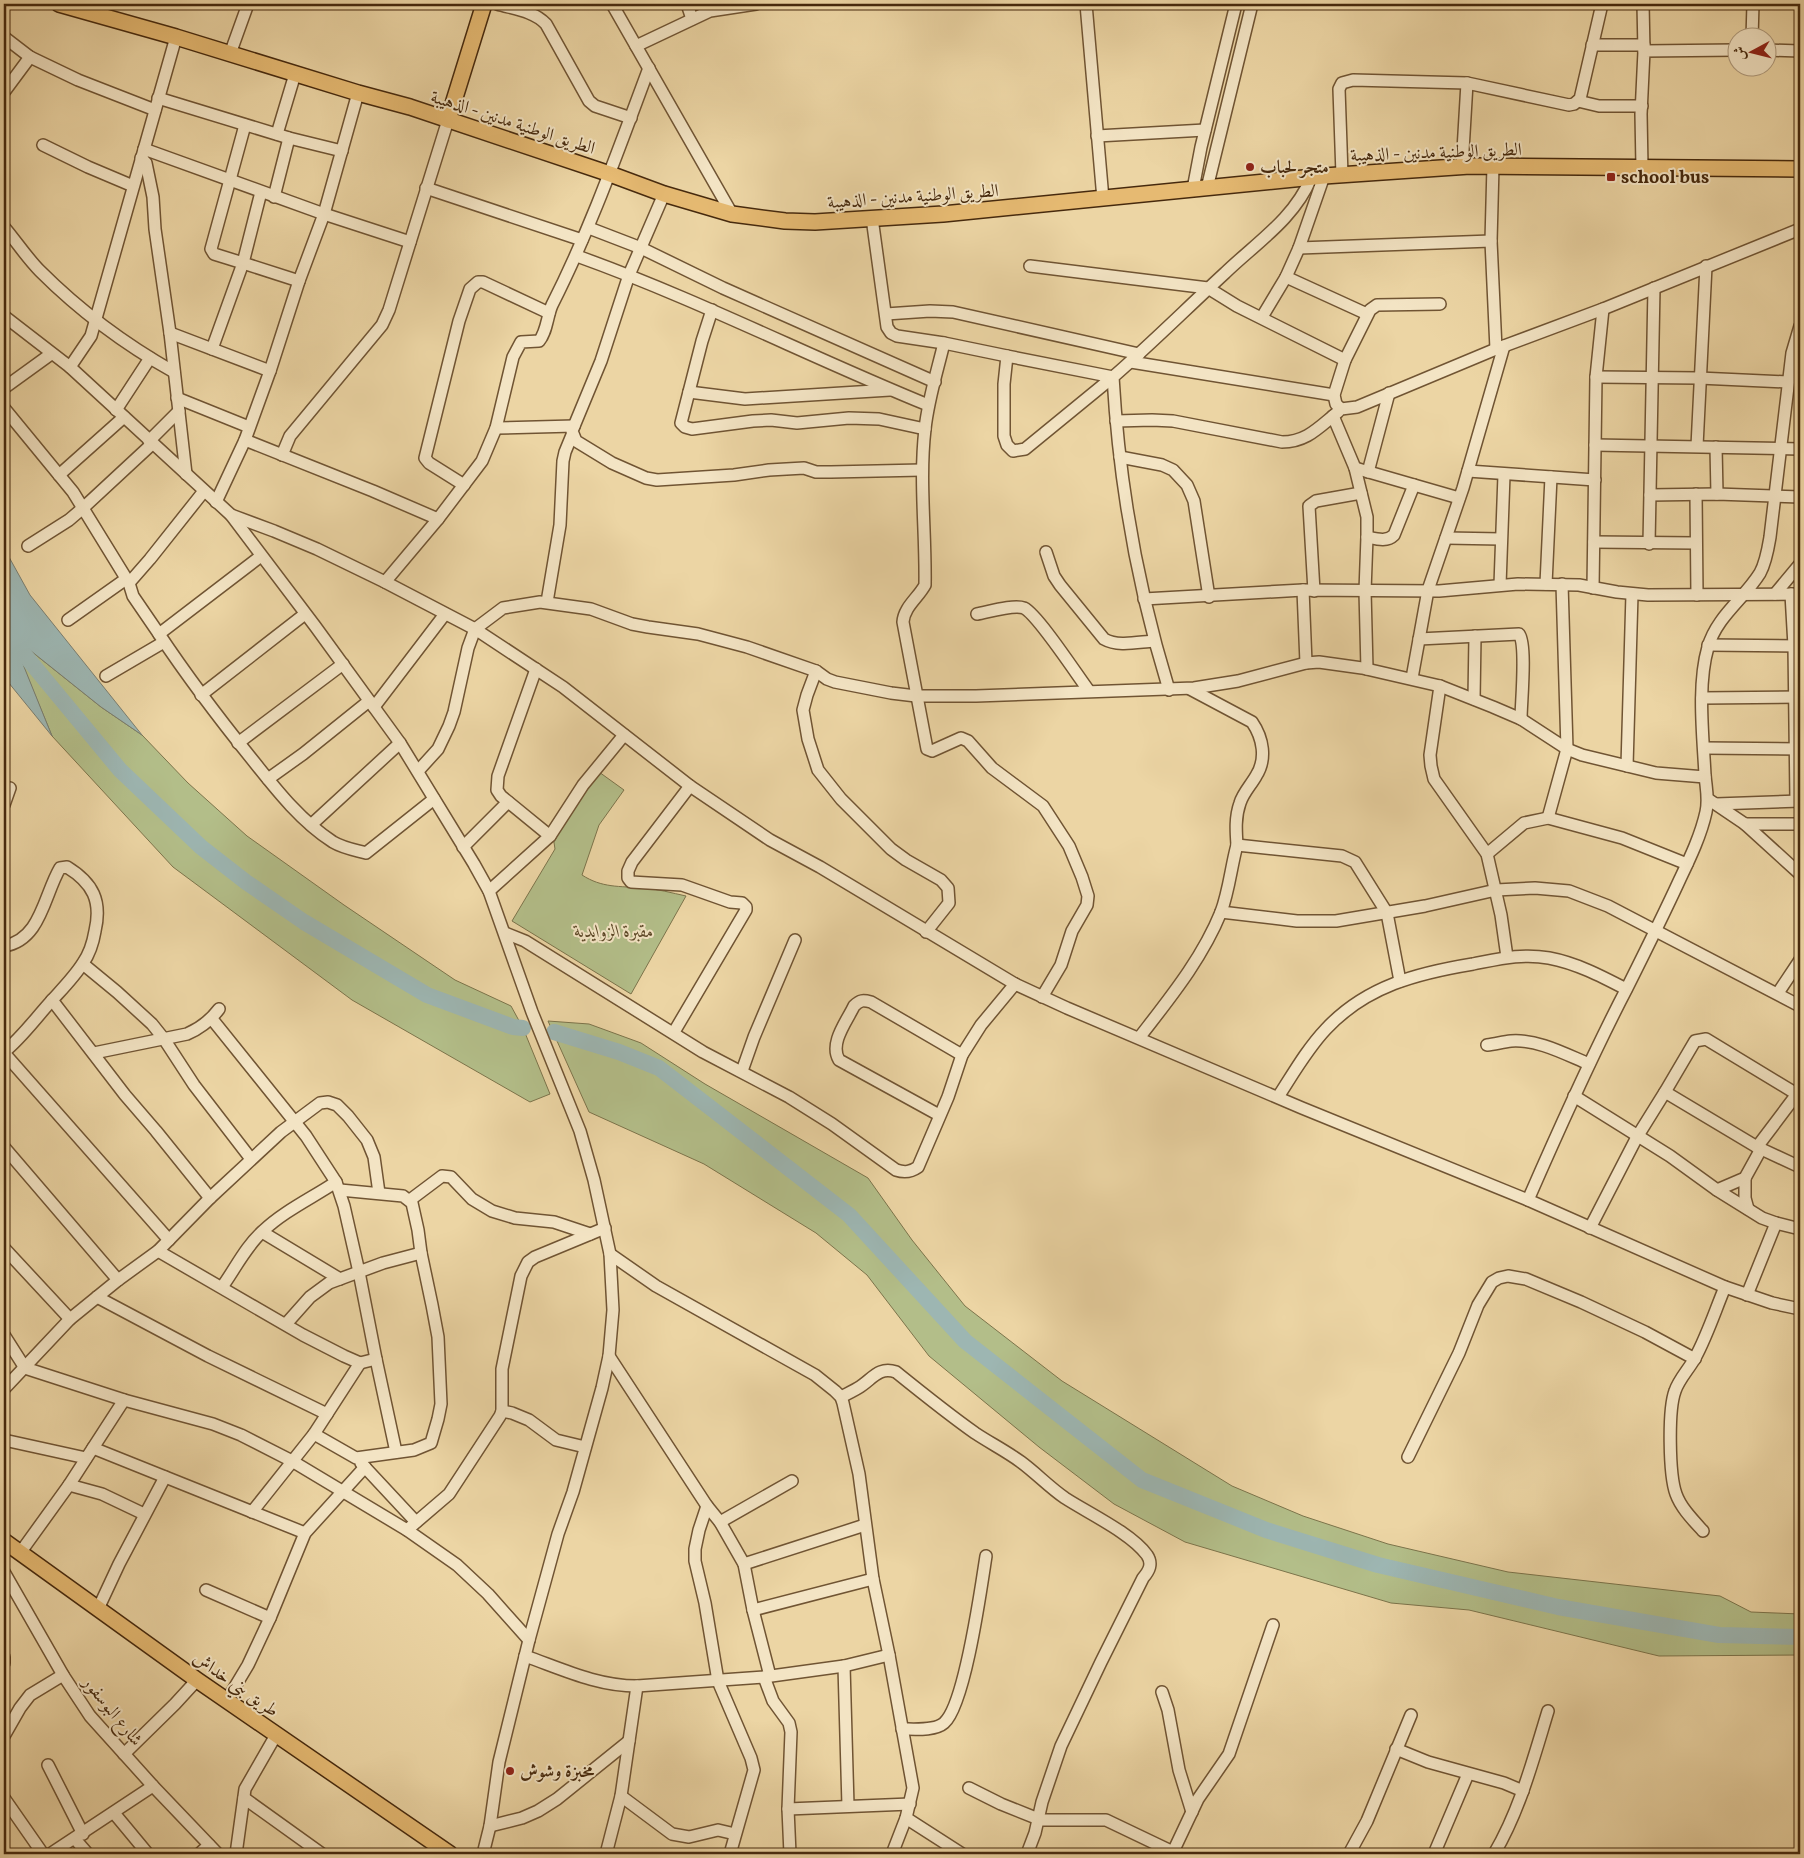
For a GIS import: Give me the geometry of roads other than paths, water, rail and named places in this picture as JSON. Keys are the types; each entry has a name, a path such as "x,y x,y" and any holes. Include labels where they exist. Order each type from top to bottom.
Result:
{"main road":[{"name":"الطريق الوطنية مدنين - الذهيبة","path":"59,4 410,107 664,194 732,214 785,221 815,222 872,218 1103,199 1342,174 1462,167 1800,169"},
{"path":"448,120 484,4"},
{"name":"طريق بني خداش","path":"4,1540 197,1680 450,1854"}],"street":[{"path":"230,54 248,4"},
{"path":"497,4 535,15 541,19 546,24 589,101 595,106 631,118"},
{"path":"612,4 732,214"},
{"path":"687,4 692,19"},
{"path":"636,46 710,11 756,4"},
{"path":"1086,4 1103,199"},
{"path":"1200,188 1205,130 1236,4"},
{"path":"1200,188 1252,4"},
{"path":"1578,101 1602,4"},
{"path":"1642,168 1643,4"},
{"path":"1752,28 1753,4"},
{"path":"4,37 30,57 78,80 155,110"},
{"path":"70,367 90,336 96,319 176,37"},
{"path":"1592,45 1726,50"},
{"path":"1776,50 1800,51"},
{"path":"4,92 30,57"},
{"path":"385,582 438,519 482,461 496,428 517,347 521,342 540,341 542,337 549,313 589,228 649,68"},
{"path":"277,134 295,74"},
{"path":"1342,174 1339,88 1342,82 1353,80 1467,83 1569,105 1578,101 1599,106 1642,106"},
{"path":"1462,167 1467,83"},
{"path":"216,502 245,440 270,371 299,281 324,214 358,93"},
{"path":"158,98 289,138 342,151"},
{"path":"282,455 290,436 382,325 389,310 448,120"},
{"path":"245,125 211,249 214,254 299,281"},
{"path":"1097,136 1205,130"},
{"path":"274,196 289,138"},
{"path":"43,145 133,186"},
{"path":"142,154 231,181 410,242"},
{"path":"142,154 151,183 186,474"},
{"path":"1412,678 1428,590 1468,471 1500,347 1491,241 1493,166"},
{"path":"1262,317 1286,277 1299,248 1318,177"},
{"path":"1007,356 1004,384 1004,436 1007,445 1013,451 1025,448 1135,358 1208,288 1278,226 1318,177"},
{"path":"426,188 582,240"},
{"path":"212,349 243,263 261,192"},
{"path":"547,602 560,525 565,452 601,361 629,275 664,194"},
{"path":"872,218 887,327 891,333 897,336 1112,378"},
{"path":"4,227 39,270 96,319 150,358 174,372"},
{"path":"589,228 640,248 723,288 935,382"},
{"path":"1116,421 1173,421 1282,442 1301,441 1337,413 1357,407 1500,347 1603,309 1800,229"},
{"path":"1299,248 1491,241"},
{"path":"577,256 629,275 712,310 928,405"},
{"path":"1030,266 1208,288 1237,306 1345,360"},
{"path":"1696,446 1706,266"},
{"path":"1286,277 1367,314"},
{"path":"464,485 428,464 425,458 459,321 470,289 478,282 483,282 549,313"},
{"path":"1649,544 1654,288"},
{"path":"1368,669 1365,591 1368,537 1367,517 1355,468 1337,413 1334,395 1345,360 1367,314 1374,306 1440,304"},
{"path":"1593,588 1596,378 1603,309"},
{"path":"712,310 702,341 681,424 685,427 692,429 753,421 771,420 797,423 849,418 879,419 924,429"},
{"path":"886,314 930,311 954,312 1135,358 1334,395"},
{"path":"4,316 70,367 231,515 400,743 489,891 532,1012 580,1131 606,1228 610,1254 613,1310 609,1356 573,1492 555,1543 529,1640 499,1762 490,1826 483,1854"},
{"path":"1528,1200 1589,1064 1657,930 1687,864 1712,802 1705,777 1702,698 1704,663 1708,645 1721,621 1760,572 1766,559 1780,448 1793,377 1792,353 1800,327"},
{"path":"170,333 270,371"},
{"path":"944,344 928,405 924,429 922,516 926,562 925,585 904,614 903,622 927,749 932,751 956,739 965,738 992,768 1040,802 1069,846 1082,877 1088,896 1087,905 1072,931 1061,965 1042,997"},
{"path":"4,388 51,354"},
{"path":"59,475 120,413 150,358"},
{"path":"1596,378 1793,377"},
{"path":"1112,378 1120,456 1144,599 1169,690"},
{"path":"690,392 745,399 891,390"},
{"path":"1368,472 1389,393"},
{"path":"177,398 249,427"},
{"path":"4,408 59,475 83,508 127,581 133,596 200,695 268,779 311,825 340,845 366,853 434,799"},
{"path":"28,546 69,520 83,508 151,443 178,411"},
{"path":"496,428 573,430"},
{"path":"573,430 576,441 612,463 646,478 656,480 734,475 777,469 804,468 816,472 922,470"},
{"path":"245,440 374,491 438,519"},
{"path":"1595,445 1800,449"},
{"path":"1716,447 1717,494"},
{"path":"1120,456 1162,465 1173,470 1187,485 1194,501 1209,597"},
{"path":"1355,468 1459,498"},
{"path":"1468,471 1595,480"},
{"path":"1500,585 1504,474"},
{"path":"1546,584 1551,477"},
{"path":"1368,537 1385,540 1390,539 1394,535 1414,485"},
{"path":"68,620 127,581 155,553 204,491"},
{"path":"1306,662 1309,506 1316,500 1361,493"},
{"path":"1696,494 1697,595"},
{"path":"1650,495 1717,494 1800,497"},
{"path":"231,515 317,549 476,629 563,687 690,786 770,840 1015,984 1278,1097 1528,1200 1725,1287 1800,1309"},
{"path":"1446,538 1501,539"},
{"path":"1594,542 1695,543"},
{"path":"1046,552 1057,580 1104,639 1110,643 1154,641"},
{"path":"106,676 161,638 262,556"},
{"path":"1775,594 1800,564"},
{"path":"1144,599 1209,597 1308,590 1462,590 1500,585 1546,584 1562,584 1632,594 1796,594 1798,801 1712,802"},
{"path":"1548,818 1567,749 1562,584"},
{"path":"1626,766 1632,594"},
{"path":"418,772 445,738 454,712 468,648 476,629 503,608 547,602 591,609 632,624 698,634 747,647 816,671 835,682 916,696 1169,690 1238,681 1306,662 1368,669 1412,678 1474,699 1521,719 1567,749 1582,755 1656,773 1705,777"},
{"path":"978,614 1017,607 1024,608 1036,619 1089,691"},
{"path":"200,695 305,614"},
{"path":"268,779 372,704 445,614"},
{"path":"1419,639 1517,633 1521,636 1523,661 1521,719"},
{"path":"1474,699 1475,636"},
{"path":"1708,645 1797,646"},
{"path":"238,743 342,664"},
{"path":"536,669 498,776 497,790 508,802 550,836"},
{"path":"816,671 803,710 808,739 818,770 841,799 891,849 941,880 948,888 949,903 926,932"},
{"path":"1440,686 1430,755 1434,779 1487,854 1496,890 1507,957"},
{"path":"1139,1038 1173,994 1209,938 1221,912 1237,845 1236,825 1240,801 1257,775 1262,752 1262,742 1252,722 1190,688"},
{"path":"1702,698 1797,697"},
{"path":"489,891 550,836 583,785 624,735"},
{"path":"311,825 400,743"},
{"path":"1704,748 1797,749"},
{"path":"674,1032 746,910 742,903 730,902 682,886 631,882 628,878 628,871 632,862 690,786"},
{"path":"4,805 10,788"},
{"path":"463,847 508,802"},
{"path":"1712,802 1745,824 1800,874"},
{"path":"1487,854 1524,823 1548,818 1622,838 1687,864"},
{"path":"1745,824 1800,824"},
{"path":"1237,845 1348,858 1355,862 1387,912 1400,981"},
{"path":"4,946 14,944 24,938 39,916 59,869 67,867 85,880 97,902 98,919 92,947 83,964 18,1041 4,1052 169,1240"},
{"path":"1221,912 1267,919 1320,922 1387,912 1496,890 1535,888 1569,891 1608,906 1657,930 1800,1006"},
{"path":"505,933 525,940 703,1052 790,1098 832,1124 901,1172 913,1171 918,1167 948,1097 962,1055 981,1025 1015,984"},
{"path":"742,1071 754,1037 795,940"},
{"path":"1278,1097 1304,1055 1326,1029 1363,999 1418,974 1507,957 1536,956 1578,966 1626,989"},
{"path":"1778,993 1800,960"},
{"path":"83,964 138,1010 164,1039 194,1084 251,1159"},
{"path":"52,1000 94,1052 125,1095 156,1130 210,1198"},
{"path":"939,1115 839,1060 836,1056 835,1045 854,1006 864,1000 871,1002 962,1055"},
{"path":"94,1052 187,1034 212,1019 220,1009"},
{"path":"212,1019 306,1136 338,1186 359,1272 396,1452"},
{"path":"1590,1228 1637,1137 1692,1044 1702,1038 1706,1038 1799,1093 1759,1148 1745,1178 1745,1198 1748,1209"},
{"path":"1487,1045 1512,1041 1528,1042 1543,1045 1589,1064"},
{"path":"1665,1092 1759,1148 1800,1167"},
{"path":"1574,1096 1670,1156 1762,1218 1800,1229"},
{"path":"4,1389 70,1320 118,1280 158,1251 251,1159 294,1121 320,1103 328,1102 337,1105 367,1140 374,1157 379,1193"},
{"path":"4,1146 118,1280"},
{"path":"410,1200 442,1176 447,1176 454,1179 478,1203 492,1211 515,1218 554,1222 590,1234"},
{"path":"1718,1190 1745,1178"},
{"path":"222,1287 249,1247 262,1232 281,1216 338,1186 403,1196 410,1200 418,1230 438,1337 440,1412 429,1444 414,1450 356,1458"},
{"path":"1747,1295 1776,1223"},
{"path":"412,1526 444,1499 500,1416 502,1410 502,1369 524,1268 535,1257 606,1228"},
{"path":"262,1232 340,1279"},
{"path":"4,1248 70,1320"},
{"path":"158,1251 309,1338 360,1363 376,1360"},
{"path":"286,1324 315,1293 329,1283 383,1263 421,1253"},
{"path":"610,1254 656,1286 815,1375 826,1382 841,1397 859,1474 873,1579 913,1788 906,1818 892,1854"},
{"path":"1408,1457 1456,1359 1478,1305 1492,1282 1499,1278 1508,1276 1526,1279 1637,1328 1695,1359"},
{"path":"1703,1531 1691,1518 1677,1496 1671,1471 1671,1405 1675,1390 1695,1359 1725,1287"},
{"path":"97,1297 208,1356 327,1414"},
{"path":"4,1335 25,1368 124,1400 213,1424 241,1435 292,1462 341,1492 412,1526"},
{"path":"609,1356 707,1506 720,1522 744,1564 773,1701 791,1728 788,1809 790,1854"},
{"path":"252,1512 314,1434 360,1363"},
{"path":"841,1397 860,1387 878,1372 890,1370 896,1372 976,1433 1023,1463 1065,1497 1108,1523 1133,1542 1150,1560 1148,1571 1134,1595 1071,1725 1053,1769 1035,1833 1027,1854"},
{"path":"20,1553 69,1485 124,1400"},
{"path":"502,1410 512,1412 529,1420 556,1440 585,1447"},
{"path":"314,1434 356,1458 412,1526 471,1577 529,1640"},
{"path":"4,1440 89,1453 165,1477 305,1533"},
{"path":"227,1700 248,1665 270,1618 305,1533 365,1467"},
{"path":"98,1609 144,1514 165,1477"},
{"path":"720,1522 792,1481"},
{"path":"69,1485 102,1494 144,1514"},
{"path":"707,1506 698,1530 695,1561 705,1603 718,1681 753,1764 752,1776 730,1854"},
{"path":"744,1564 865,1525"},
{"path":"902,1729 939,1726 949,1718 957,1700 969,1651 986,1556"},
{"name":"شارع البوسفور","path":"4,1572 90,1716 218,1854"},
{"path":"753,1610 873,1579"},
{"path":"206,1590 270,1618"},
{"path":"969,1788 1010,1808 1038,1818 1106,1820 1172,1853 1198,1799 1229,1754 1273,1625"},
{"path":"525,1656 602,1683 637,1686 767,1676 844,1666 889,1655"},
{"path":"4,1656 4,1663"},
{"path":"844,1666 848,1806"},
{"path":"4,1736 20,1708 30,1696 64,1675"},
{"path":"124,1754 176,1704 197,1680"},
{"path":"606,1854 621,1796 637,1686"},
{"path":"1162,1692 1168,1710 1178,1770 1192,1812"},
{"path":"1494,1854 1504,1838 1523,1791 1548,1711"},
{"path":"1349,1854 1367,1821 1411,1715"},
{"path":"236,1854 244,1798 248,1784 276,1735"},
{"path":"490,1826 522,1818 538,1811 557,1799 629,1740"},
{"path":"1396,1749 1428,1762 1504,1783 1523,1791"},
{"path":"48,1765 88,1854"},
{"path":"1434,1854 1468,1774"},
{"path":"50,1854 153,1786"},
{"path":"621,1796 672,1834 689,1837 718,1830 735,1834"},
{"path":"4,1798 43,1854"},
{"path":"244,1798 322,1854"},
{"path":"788,1809 910,1804"},
{"path":"114,1813 148,1854"},
{"path":"906,1818 962,1854"},
{"path":"199,1854 210,1845"}],"water":[{"path":"4,548 30,595 142,735 101,707 31,651 14,642 52,736 4,677"}],"waterway":[{"path":"4,630 120,770 201,847 246,882 304,922 427,995 513,1027 523,1028"},
{"path":"554,1032 619,1052 659,1068 849,1215 965,1341 1142,1480 1266,1530 1378,1565 1558,1607 1719,1635 1800,1637"}],"place":[{"name":"متجر لحباب","path":"1250,167"},
{"name":"school bus","path":"1611,177"},
{"name":"مخبزة وشوش","path":"510,1771"}],"park label":[{"name":"مقبرة الزوايدية","path":"614,931"}]}
